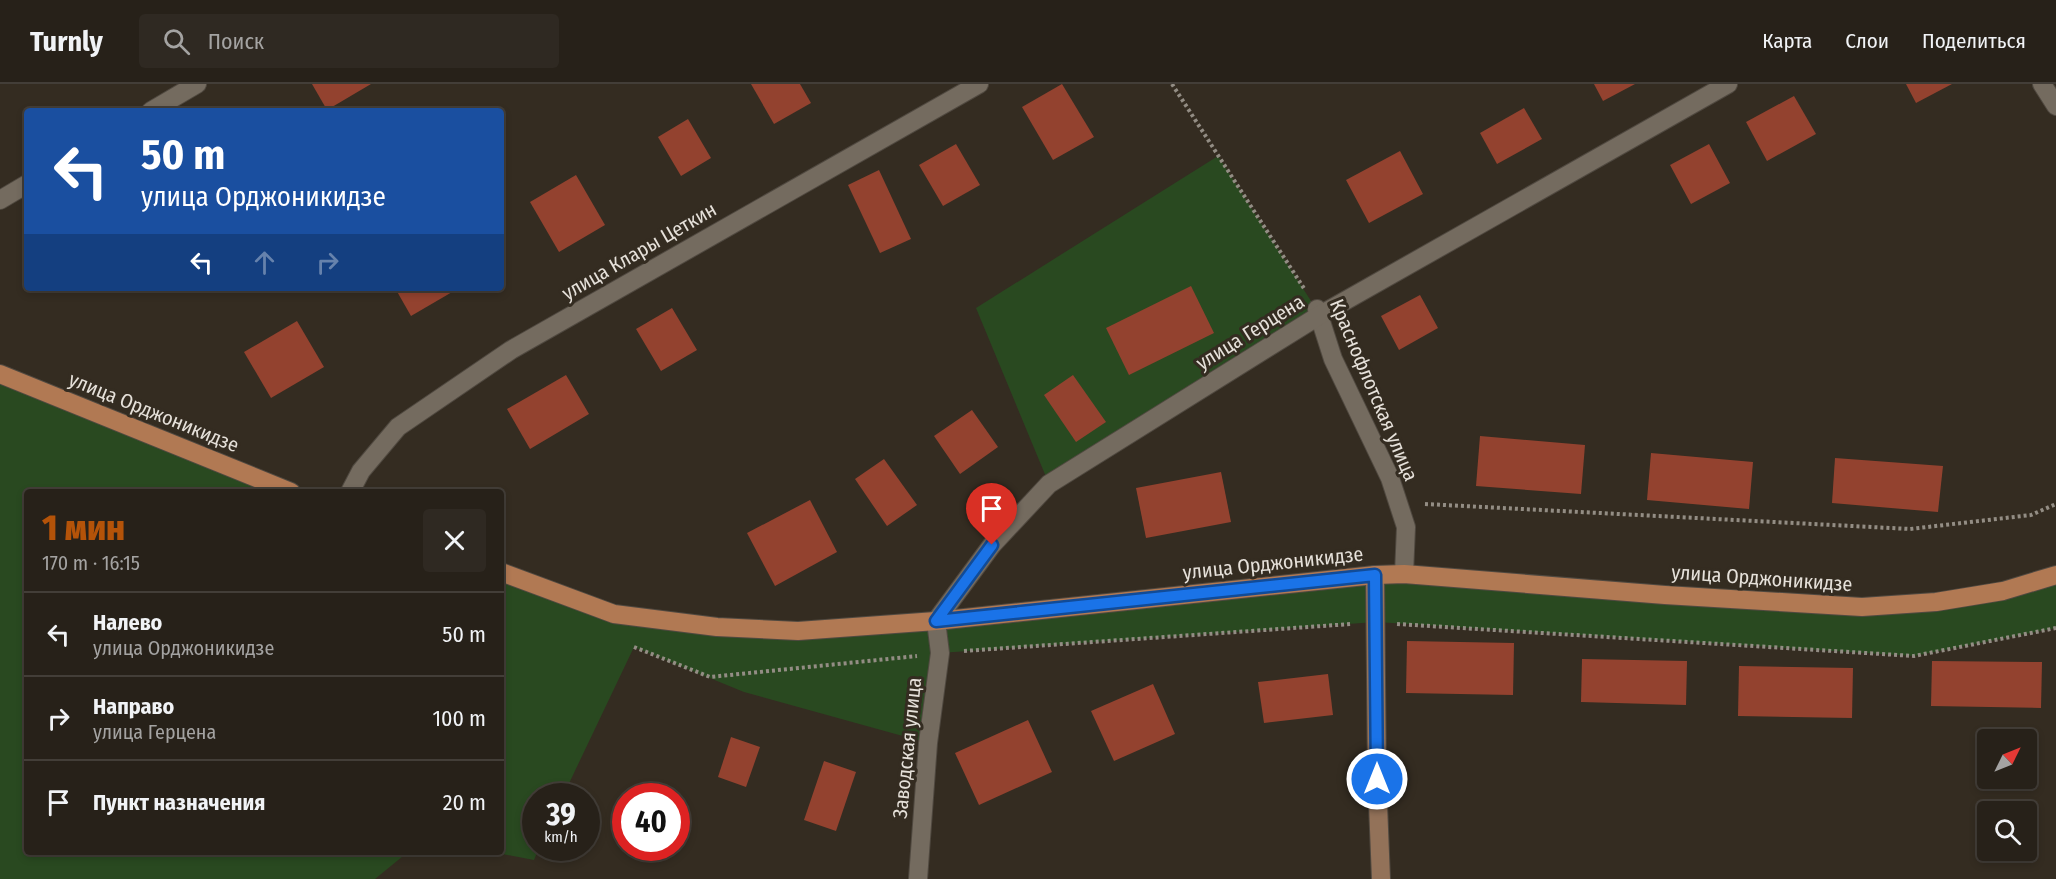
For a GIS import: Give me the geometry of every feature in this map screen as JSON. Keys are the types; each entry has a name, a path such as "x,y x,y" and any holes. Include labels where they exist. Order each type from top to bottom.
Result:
{"main road":[{"name":"улица Орджоникидзе","path":"0,374 284,489"},
{"name":"улица Орджоникидзе","path":"504,573 614,614 717,627 798,631 936,621 1375,575 1404,574 1665,595 1862,607 1947,600 2003,591 2056,575"}],"street":[{"path":"156,108 197,84"},
{"name":"улица Клары Цеткин","path":"352,489 361,471 398,427 511,350 979,84"},
{"name":"улица Герцена","path":"936,621 992,545 1049,484 1318,312 1728,84"},
{"path":"2042,84 2056,106"},
{"path":"0,200 24,186"},
{"name":"Краснофлотская улица","path":"1318,312 1333,359 1390,478 1406,527 1404,574"},
{"path":"1375,575 1377,779 1381,879"},
{"name":"Заводская улица","path":"918,879 928,743 940,653 936,621"}],"path":[{"name":"Краснофлотская улица","path":"1172,84 1318,312"},
{"path":"1398,503 1910,529 2031,515 2056,504"},
{"path":"634,647 710,677 940,653 1376,622 1914,656 2056,628"}],"green space":[{"path":"1218,156 1320,315 1049,484 976,308"},
{"path":"0,374 284,489 24,489 24,855 404,855 375,879 0,879"},
{"path":"504,573 614,614 798,631 1375,575 1862,607 2056,575 2056,628 1914,656 1376,622 940,653 928,743 744,692 634,647 569,783 522,783 522,858 504,854"}],"building":[{"path":"312,84 371,84 330,108 326,108"},
{"path":"751,84 800,84 811,103 774,124"},
{"path":"1062,84 1094,137 1053,160 1022,107"},
{"path":"1594,84 1635,84 1603,101"},
{"path":"1906,84 1952,84 1916,103"},
{"path":"1794,96 1816,134 1767,161 1746,122"},
{"path":"1524,108 1542,139 1497,164 1480,133"},
{"path":"688,119 711,158 681,176 658,137"},
{"path":"956,144 980,185 943,206 919,165"},
{"path":"1709,144 1730,183 1691,204 1670,165"},
{"path":"1400,151 1423,194 1369,223 1346,180"},
{"path":"879,170 911,239 880,253 848,185"},
{"path":"576,175 605,225 559,252 530,202"},
{"path":"1191,286 1214,333 1129,375 1106,328"},
{"path":"397,291 454,291 411,316"},
{"path":"1420,295 1438,328 1399,350 1381,316"},
{"path":"672,308 697,350 661,371 636,329"},
{"path":"297,321 324,367 271,398 244,352"},
{"path":"566,375 589,414 530,449 507,409"},
{"path":"1073,375 1106,422 1076,442 1044,395"},
{"path":"972,410 998,447 960,474 934,436"},
{"path":"1480,436 1585,445 1581,494 1476,486"},
{"path":"1651,453 1753,462 1749,509 1647,500"},
{"path":"1835,458 1943,466 1938,512 1832,503"},
{"path":"884,459 917,505 887,526 855,479"},
{"path":"1221,472 1231,522 1146,538 1136,488"},
{"path":"810,500 837,552 775,586 747,533"},
{"path":"1407,641 1514,643 1513,695 1406,693"},
{"path":"1582,659 1687,661 1686,705 1581,702"},
{"path":"1932,661 2042,662 2041,708 1931,706"},
{"path":"1739,666 1853,668 1852,718 1738,716"},
{"path":"1328,674 1333,715 1264,723 1258,682"},
{"path":"1153,684 1175,734 1114,761 1091,711"},
{"path":"1028,720 1052,772 979,805 955,753"},
{"path":"731,737 760,747 746,787 718,777"},
{"path":"824,761 856,772 836,831 804,820"}],"route":[{"path":"992,545 936,621 1375,575 1377,779"}]}
